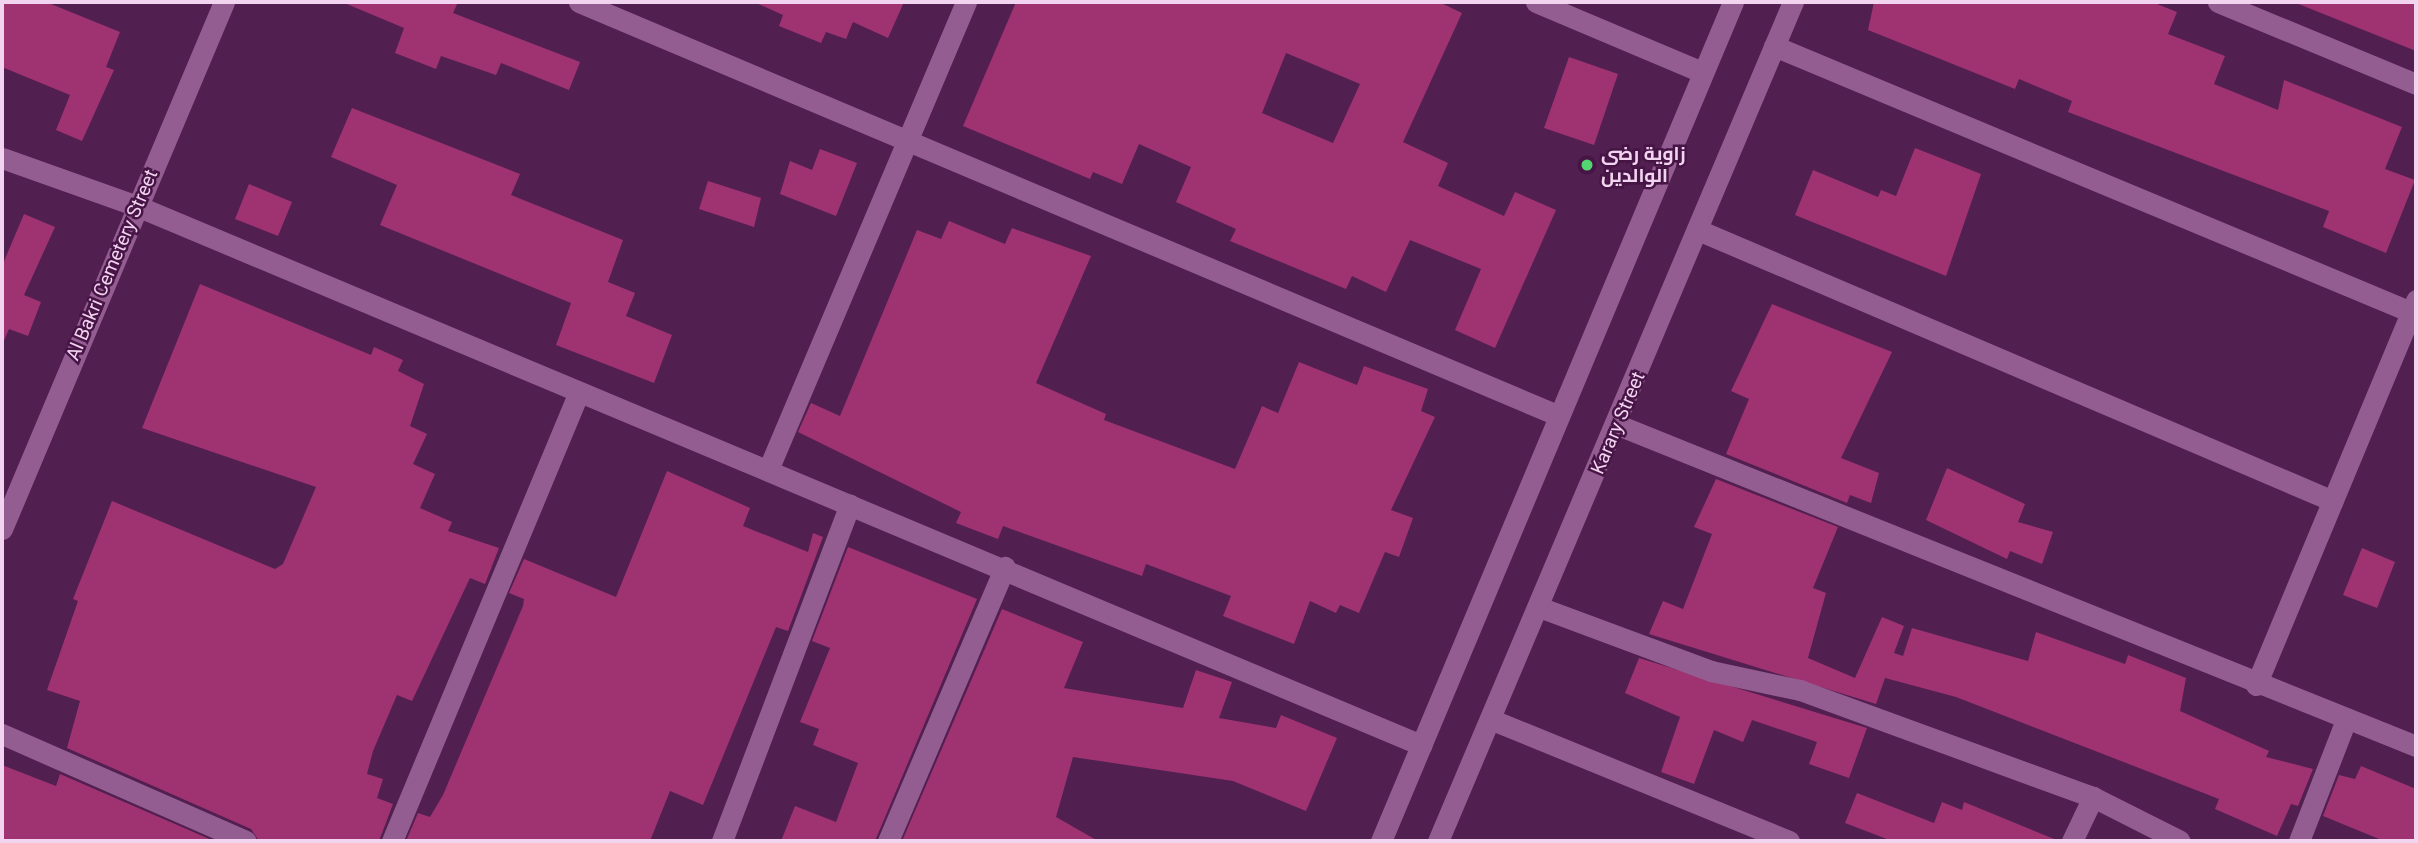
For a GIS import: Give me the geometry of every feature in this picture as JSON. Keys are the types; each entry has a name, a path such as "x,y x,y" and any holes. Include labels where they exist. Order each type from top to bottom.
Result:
{"street":[{"name":"Al Bakri Cemetery Street","path":"2,529 225,2"},
{"path":"579,2 905,143 1557,415"},
{"path":"768,470 966,2"},
{"path":"1536,2 1702,72"},
{"path":"1381,841 1732,2"},
{"name":"Karary Street","path":"1438,841 1618,425 1793,2"},
{"path":"2218,2 2416,84"},
{"path":"1774,46 2414,306 2256,685"},
{"path":"2,158 137,205 578,394 1005,566 1421,745"},
{"path":"1698,230 2333,501"},
{"path":"392,841 578,394"},
{"path":"1618,425 2256,685 2416,746"},
{"path":"722,841 850,504"},
{"path":"888,841 1005,566"},
{"path":"1539,607 1711,671 1800,690 2094,797 2180,841"},
{"path":"1490,719 1789,841"},
{"path":"2300,841 2346,720"},
{"path":"2,734 246,841"},
{"path":"2072,841 2094,797"}],"building":[{"path":"2,2 46,2 120,32 106,67 114,70 82,141 56,130 70,95 2,67"},
{"path":"342,2 458,2 453,13 580,62 569,90 501,63 496,75 441,56 436,69 395,53 404,28"},
{"path":"754,2 904,2 888,38 853,22 846,39 826,32 821,43 779,26 783,15"},
{"path":"1016,2 1439,2 1462,13 1403,142 1448,163 1438,186 1504,216 1515,192 1556,210 1495,348 1455,330 1481,269 1410,240 1386,292 1352,276 1346,289 1230,241 1236,229 1176,202 1191,167 1139,144 1122,184 1093,172 1090,179 963,126","holes":["1286,53 1360,84 1333,143 1262,113"]},
{"path":"1874,2 2152,2 2177,12 2168,34 2225,56 2214,84 2278,110 2284,80 2402,127 2385,169 2415,180 2386,253 2323,227 2329,211 2068,112 2072,101 2019,79 2015,89 1868,30"},
{"path":"2296,2 2416,2 2416,51 2296,3"},
{"path":"1569,57 1618,74 1594,145 1544,128"},
{"path":"352,108 520,174 511,195 623,240 608,282 635,293 626,316 672,335 654,383 556,345 571,303 380,225 397,185 331,157"},
{"path":"1915,148 1981,174 1946,276 1795,215 1813,170 1878,197 1881,190 1896,196"},
{"path":"820,149 857,163 836,216 780,194 790,161 812,170"},
{"path":"708,181 761,198 754,227 699,209"},
{"path":"249,184 292,202 278,236 235,219"},
{"path":"24,214 55,227 24,295 41,302 28,336 9,329 2,345 2,266"},
{"path":"949,221 1005,244 1012,228 1091,256 1036,383 1106,414 1104,420 1235,469 1262,406 1278,413 1299,362 1357,385 1364,366 1428,389 1421,411 1435,417 1391,510 1413,518 1399,557 1385,552 1359,613 1340,605 1336,613 1310,601 1294,644 1223,616 1231,596 1146,564 1142,576 1003,526 998,539 956,523 961,512 798,432 811,403 840,416 917,230 941,239"},
{"path":"200,284 371,355 374,347 403,360 398,371 424,384 410,426 427,434 413,464 435,474 420,508 452,522 448,531 499,548 485,584 470,578 412,701 397,695 373,751 367,774 383,779 377,798 393,804 379,841 259,841 251,829 67,748 80,701 47,690 78,601 73,599 112,501 275,569 283,564 316,487 142,428"},
{"path":"1772,304 1892,352 1841,458 1879,473 1871,503 1850,495 1847,503 1726,454 1749,399 1731,391"},
{"path":"1947,468 2025,504 2018,522 2053,532 2042,564 2010,551 2007,559 1926,520"},
{"path":"667,471 750,508 743,526 808,552 813,533 823,537 788,631 776,627 703,805 670,791 650,841 406,841 418,813 430,817 443,795 523,606 524,599 509,593 524,559 616,597"},
{"path":"1716,479 1838,527 1813,588 1826,593 1808,658 1855,678 1882,617 1904,626 1894,653 1903,656 1912,628 2028,661 2036,632 2125,664 2128,655 2186,678 2180,711 2269,751 2266,757 2313,769 2298,806 2291,804 2277,836 2215,809 2219,799 1956,697 1885,678 1876,704 1649,634 1663,601 1683,609 1712,534 1694,527"},
{"path":"848,547 977,599 875,841 781,841 795,806 836,822 858,763 813,745 819,729 800,722 830,648 812,641"},
{"path":"2362,548 2395,562 2377,608 2343,595"},
{"path":"1002,609 1083,642 1064,688 1183,708 1196,670 1232,682 1219,718 1276,728 1281,715 1337,738 1306,811 1233,781 1073,757 1056,817 1098,841 902,841"},
{"path":"1639,658 1867,728 1849,778 1809,764 1817,742 1752,720 1743,742 1714,730 1694,784 1661,772 1680,717 1625,693"},
{"path":"2,765 56,786 60,774 214,841 2,841"},
{"path":"2361,766 2416,789 2416,841 2384,841 2323,816 2339,775 2355,779"},
{"path":"1857,793 1934,823 1942,802 1962,810 1964,802 2059,841 1892,841 1845,823"}],"place":[{"name":"زاوية رضى الوالدين","path":"1587,165"}]}
